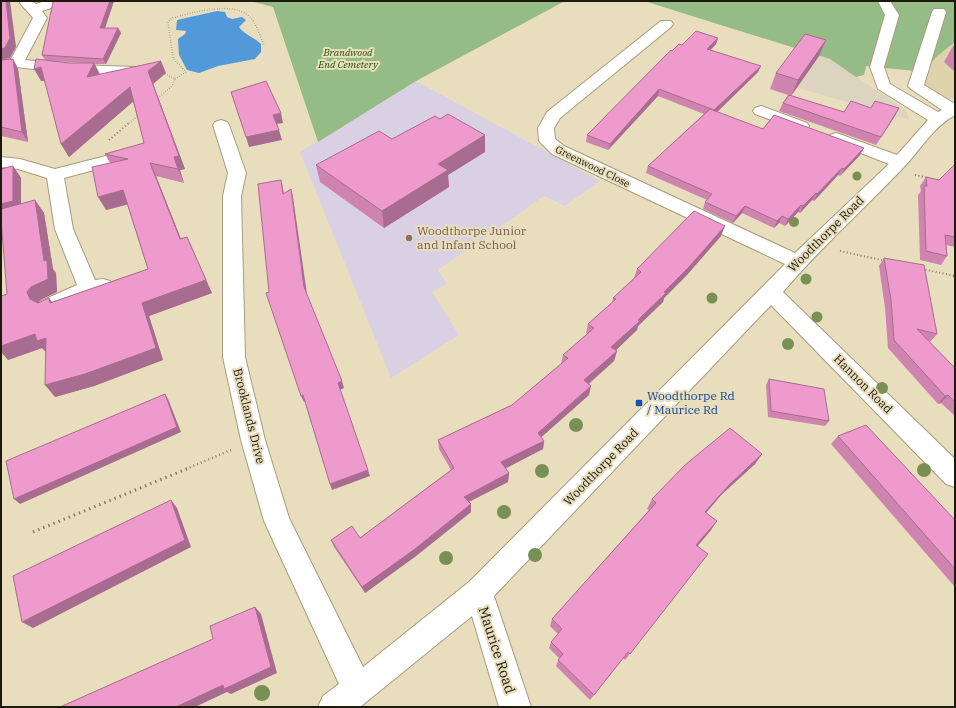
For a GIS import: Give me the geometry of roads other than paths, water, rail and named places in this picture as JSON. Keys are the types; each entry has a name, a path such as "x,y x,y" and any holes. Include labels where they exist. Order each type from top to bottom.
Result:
{"street":[{"path":"16,63 40,18 30,6 58,1"},
{"path":"884,1 892,15 877,67 883,86 949,113"},
{"path":"939,12 916,86 949,113"},
{"name":"Greenwood Close","path":"666,24 554,115 546,128 547,141 558,150 797,262"},
{"path":"1,65 16,63 42,68 86,71 137,71"},
{"path":"756,110 816,131 897,166"},
{"name":"Woodthorpe Road","path":"334,707 358,690 479,592 771,292 797,262 897,166 949,113"},
{"name":"Brooklands Drive","path":"221,125 237,174 232,196 234,356 253,440 277,521 358,690"},
{"path":"108,142 113,159"},
{"path":"1,162 20,164 55,175 140,152"},
{"path":"55,175 64,229 88,288"},
{"path":"48,306 88,288 125,283"},
{"name":"Hannon Road","path":"771,292 955,476"},
{"name":"Maurice Road","path":"479,592 515,707"}],"water":[{"path":"217,11 225,12 227,17 232,19 242,17 246,20 239,27 261,44 261,52 255,59 218,66 199,73 187,70 179,55 178,39 185,34 186,31 176,30 177,20"}],"place":[{"name":"Woodthorpe Junior and Infant School","path":"409,238"},
{"name":"Woodthorpe Rd / Maurice Rd","path":"639,403"}],"park label":[{"name":"Brandwood End Cemetery","path":"348,58"}]}
